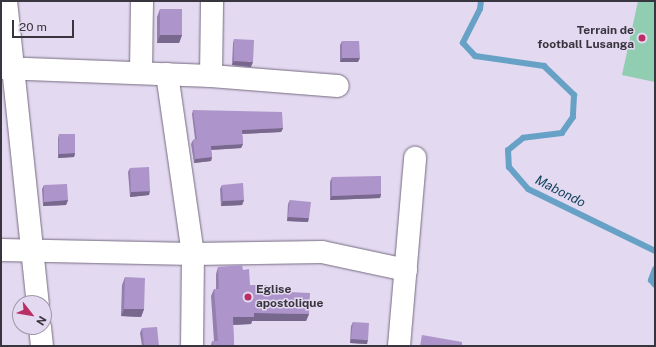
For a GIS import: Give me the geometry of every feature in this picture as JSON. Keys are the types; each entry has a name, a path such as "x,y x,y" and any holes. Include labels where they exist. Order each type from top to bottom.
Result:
{"street":[{"path":"6,1 6,67 37,295"},
{"path":"141,73 142,1"},
{"path":"211,76 212,1"},
{"path":"6,67 211,76 338,86"},
{"path":"167,74 193,254 192,346"},
{"path":"399,346 415,158"},
{"path":"1,250 193,254 322,252 406,270"},
{"path":"41,335 42,346"}],"green space":[{"name":"Terrain de football Lusanga","path":"638,1 655,1 655,82 622,75"}],"building":[{"path":"160,9 182,9 182,35 160,35"},
{"path":"234,39 254,40 253,62 234,61"},
{"path":"342,41 359,41 360,58 342,58"},
{"path":"193,110 282,112 283,128 242,130 243,144 211,146 212,157 195,159 193,140 197,139"},
{"path":"59,134 75,134 75,153 59,154"},
{"path":"149,167 150,191 131,192 130,168"},
{"path":"381,176 381,194 332,196 332,177"},
{"path":"243,183 244,200 223,201 222,185"},
{"path":"67,184 68,200 44,202 44,185"},
{"path":"290,200 311,202 309,218 288,217"},
{"path":"242,265 243,270 249,269 250,285 267,285 267,291 310,293 309,314 254,313 254,317 233,317 234,346 213,346 212,341 218,341 214,289 219,289 218,267"},
{"path":"125,277 145,278 144,309 124,309"},
{"path":"353,322 369,323 368,340 351,339"},
{"path":"157,327 159,346 144,346 142,328"},
{"path":"422,335 462,342 462,346 420,346"}],"waterway":[{"name":"Mabondo","path":"481,1 480,9 463,43 475,56 544,66 574,95 573,117 562,133 523,138 508,150 509,167 528,189 655,251"},
{"name":"Mabondo","path":"655,269 651,280 655,285"}],"place":[{"name":"Terrain de football Lusanga","path":"642,38"},
{"name":"Eglise apostolique","path":"248,297"}]}
